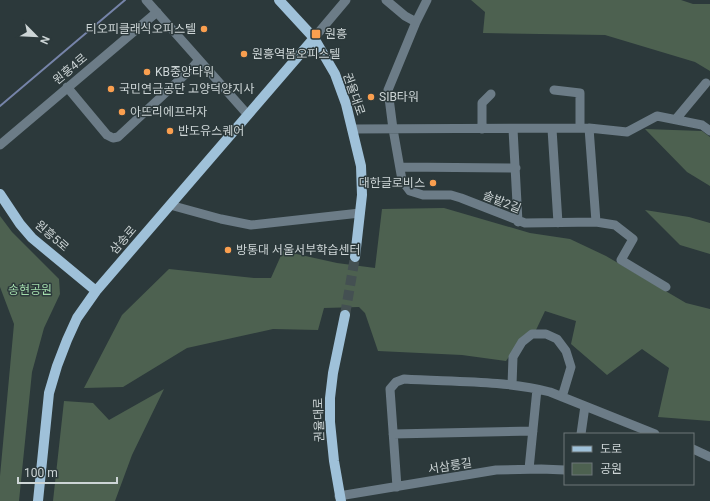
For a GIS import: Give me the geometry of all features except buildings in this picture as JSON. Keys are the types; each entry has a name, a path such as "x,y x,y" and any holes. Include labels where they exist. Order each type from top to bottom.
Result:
{"main road":[{"name":"권율대로","path":"279,0 314,38 335,74 346,104 361,166 362,195 355,257"},
{"name":"삼송로","path":"38,501 49,393 57,366 77,318 96,290 314,38"},
{"name":"원흥5로","path":"0,194 20,224 32,238 96,290"},
{"name":"권율대로","path":"340,499 330,422 330,398 332,373 345,315"}],"street":[{"path":"146,0 248,115"},
{"path":"314,38 346,0"},
{"path":"386,0 405,16 416,22"},
{"name":"솔밭2길","path":"426,0 388,90 392,129 402,180 410,190 423,196 451,195 518,222 596,222 615,225 633,239 622,260 666,287"},
{"name":"원흥4로","path":"0,145 157,12"},
{"path":"67,87 107,135 113,138 118,137 199,60"},
{"path":"676,119 706,83"},
{"path":"554,90 580,93 596,222"},
{"path":"482,129 482,103 491,94"},
{"path":"352,129 584,128 627,132 657,116 702,125 710,131"},
{"path":"552,128 558,223"},
{"path":"513,129 518,222"},
{"path":"400,167 516,168"},
{"path":"170,205 221,219 252,225 360,213"},
{"path":"512,385 513,357 522,342 532,334 546,334 557,339 566,351 571,367 562,397"},
{"path":"397,487 390,389 396,382 404,379 512,385 537,389 562,397 652,433"},
{"path":"529,469 537,389"},
{"path":"581,433 585,406"},
{"path":"393,434 533,431"},
{"path":"694,449 710,456"},
{"name":"서삼릉길","path":"340,499 397,487 496,470 564,470"}],"green space":[{"path":"471,0 681,0 693,4 710,4 710,71 695,62 605,35 483,33 485,12"},
{"path":"645,129 702,131 710,137 710,186 687,172"},
{"path":"444,208 530,233 570,239 606,256 686,303 710,309 710,421 658,417 669,368 642,349 607,375 571,344 576,321 545,311 536,330 524,335 506,361 462,355 378,351 365,313 359,307 324,308 318,330 273,329 187,348 123,387 84,388 122,315 169,269 254,278 271,278 283,251 337,263 375,268 382,209"},
{"path":"645,210 689,217 710,223 710,254 680,245"},
{"name":"송현공원","path":"0,216 12,232 59,279 60,294 44,328 32,372 19,501 0,501 0,476 14,324 0,287"},
{"path":"164,389 132,455 115,501 53,501 64,401 93,403 109,420"}],"waterway":[{"path":"0,106 125,0"}],"tunnel":[{"path":"345,315 355,257"}],"place":[{"name":"티오피클래식오피스텔","path":"204,29"},
{"name":"원흥","path":"316,34"},
{"name":"원흥역봄오피스텔","path":"244,54"},
{"name":"KB중앙타워","path":"147,72"},
{"name":"국민연금공단 고양덕양지사","path":"111,89"},
{"name":"SIB타워","path":"371,97"},
{"name":"아뜨리에프라자","path":"122,112"},
{"name":"반도유스퀘어","path":"170,131"},
{"name":"대한글로비스","path":"433,183"},
{"name":"방통대 서울서부학습센터","path":"228,250"}]}
